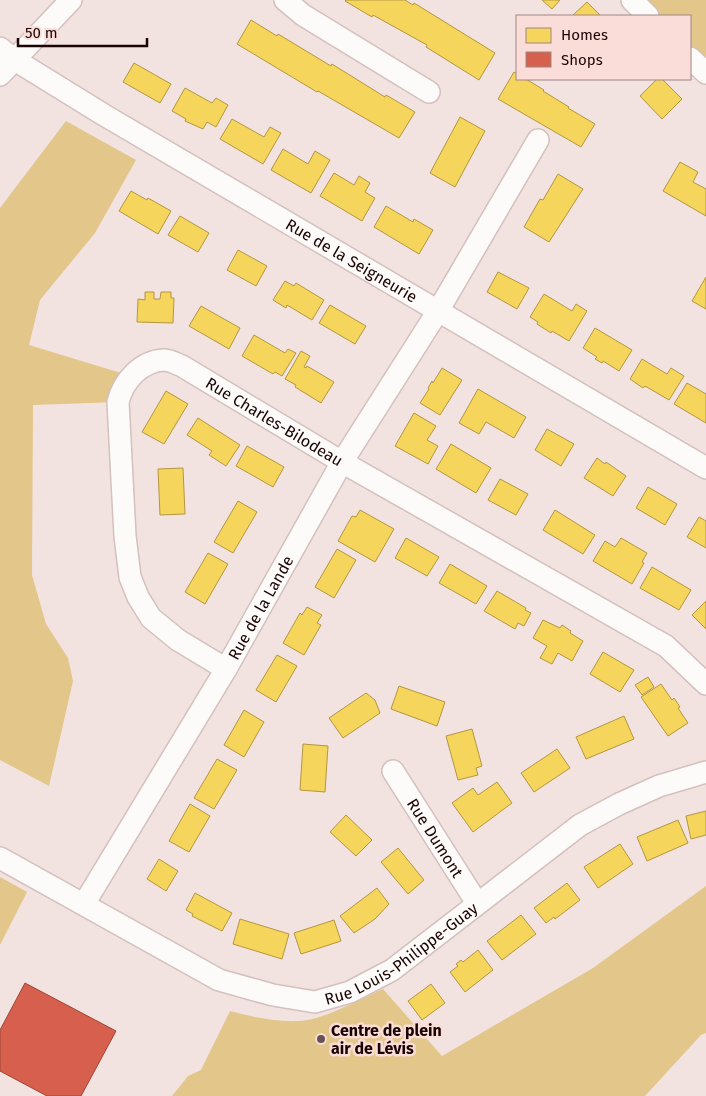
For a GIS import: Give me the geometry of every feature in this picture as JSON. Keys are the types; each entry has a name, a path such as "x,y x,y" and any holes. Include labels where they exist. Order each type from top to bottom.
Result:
{"street":[{"path":"0,75 8,54 71,0"},
{"path":"285,0 303,15 429,92"},
{"path":"632,0 647,15"},
{"name":"Rue de la Seigneurie","path":"8,54 104,115 706,468"},
{"path":"691,59 706,73"},
{"name":"Rue de la Lande","path":"84,904 226,669 342,462 438,311 538,140"},
{"name":"Rue Charles-Bilodeau","path":"226,669 178,640 151,618 138,597 130,577 125,536 119,408 120,393 131,376 150,363 166,360 182,366 342,462 666,646 706,684"},
{"name":"Rue Dumont","path":"393,771 477,903"},
{"name":"Rue Louis-Philippe-Guay","path":"0,858 219,980 273,995 315,1002 350,992 392,970 580,825 619,804 659,786 706,772"}],"shaded area":[{"path":"632,0 706,0 706,73 691,59 691,15 647,15"},
{"path":"66,121 136,160 95,233 40,300 29,345 131,376 118,402 33,405 32,575 46,624 68,658 73,681 49,786 0,760 0,208"},
{"path":"0,877 27,892 0,945"},
{"path":"706,886 706,1033 701,1035 645,1096 172,1096 188,1076 201,1070 230,1011 273,1020 309,1020 342,1008 383,989 442,1056 593,968"}],"building: Homes":[{"path":"346,0 405,0 413,5 414,3 495,53 479,80 426,47 427,45 373,15 372,17"},
{"path":"542,0 560,0 552,9"},
{"path":"587,2 600,15 573,15"},
{"path":"251,20 331,66 332,64 385,97 386,95 415,112 399,138 237,44"},
{"path":"134,63 171,84 160,103 123,82"},
{"path":"514,72 516,73 516,80 528,80 595,124 581,147 498,99"},
{"path":"656,80 663,80 682,99 662,119 640,96"},
{"path":"185,88 212,103 216,98 228,105 216,127 207,122 203,129 185,121 186,119 172,111"},
{"path":"460,117 485,131 455,187 430,173"},
{"path":"232,119 264,137 270,127 281,133 263,164 220,139"},
{"path":"283,149 308,164 315,151 330,160 311,193 271,170"},
{"path":"680,162 698,172 693,182 706,189 706,216 663,191"},
{"path":"334,173 354,185 359,176 370,183 365,192 375,198 362,221 320,196"},
{"path":"558,174 583,189 549,242 524,227 540,199 543,200"},
{"path":"131,191 171,211 158,234 119,211"},
{"path":"386,206 413,222 414,219 433,230 419,254 374,227"},
{"path":"180,216 209,233 198,252 168,235"},
{"path":"238,250 267,266 256,286 227,270"},
{"path":"498,272 529,288 517,309 487,292"},
{"path":"706,277 706,309 692,301"},
{"path":"285,281 294,286 296,283 324,300 312,320 287,305 286,308 273,300"},
{"path":"145,292 154,292 154,299 160,299 161,292 171,292 171,298 174,298 173,323 137,322 138,299 145,300"},
{"path":"544,294 572,311 576,304 587,311 569,341 552,331 551,333 530,317"},
{"path":"330,305 366,326 355,344 319,323"},
{"path":"201,306 240,328 229,349 189,326"},
{"path":"595,328 632,350 619,371 603,361 602,363 595,359 597,357 583,348"},
{"path":"254,335 285,353 288,349 296,353 282,376 275,372 273,374 242,356"},
{"path":"301,351 310,356 304,367 306,368 307,366 334,382 321,403 285,379"},
{"path":"642,359 667,374 671,368 684,376 669,400 645,386 643,388 630,379"},
{"path":"442,368 462,380 440,415 420,403 432,381 433,383"},
{"path":"687,383 706,394 706,423 674,404"},
{"path":"478,389 526,417 514,438 486,422 479,434 459,423"},
{"path":"166,391 188,404 164,444 142,432"},
{"path":"414,413 436,426 427,440 438,446 428,464 395,446"},
{"path":"198,418 240,445 226,466 209,455 212,451 187,435"},
{"path":"547,429 574,444 561,466 535,450"},
{"path":"451,444 491,468 476,493 436,469"},
{"path":"247,446 284,467 273,487 236,466"},
{"path":"597,458 626,476 613,496 584,478"},
{"path":"183,468 185,514 160,515 158,469"},
{"path":"500,479 528,494 516,515 488,500"},
{"path":"648,487 677,504 665,525 636,508"},
{"path":"238,501 257,512 233,553 214,542"},
{"path":"360,510 394,529 375,562 338,541 352,516 356,517"},
{"path":"555,510 595,535 583,554 543,530"},
{"path":"699,517 706,521 706,548 687,537"},
{"path":"406,538 439,557 427,576 395,558"},
{"path":"621,538 647,553 642,562 644,563 632,584 593,561 605,541 615,547"},
{"path":"337,549 356,560 334,598 315,587"},
{"path":"208,553 228,564 205,604 185,592"},
{"path":"450,564 487,586 476,604 439,583"},
{"path":"652,567 691,590 679,610 640,588"},
{"path":"497,591 531,613 524,626 518,623 515,629 484,611"},
{"path":"706,601 706,629 692,615"},
{"path":"307,607 322,615 317,623 321,625 304,655 283,643 300,613 302,615"},
{"path":"543,620 560,628 562,625 571,631 570,633 583,641 572,661 558,653 552,664 540,658 547,646 533,638"},
{"path":"603,652 634,670 620,692 590,674"},
{"path":"277,655 297,666 276,702 256,690"},
{"path":"648,677 654,687 642,695 635,685"},
{"path":"661,684 672,700 674,698 688,723 668,736 641,697"},
{"path":"399,686 445,702 437,726 391,709"},
{"path":"366,693 375,700 380,713 343,738 329,718"},
{"path":"244,710 264,722 244,757 224,745"},
{"path":"624,716 634,739 586,759 576,737"},
{"path":"472,729 482,766 476,768 478,775 458,780 446,736"},
{"path":"303,744 328,746 325,792 300,790"},
{"path":"557,749 570,768 534,792 521,773"},
{"path":"217,759 237,770 214,809 194,798"},
{"path":"497,782 512,803 473,832 452,803 473,788 478,795"},
{"path":"190,804 210,816 189,852 169,841"},
{"path":"706,811 706,835 691,839 686,816"},
{"path":"346,815 372,840 356,856 330,832"},
{"path":"678,820 688,843 647,861 637,837"},
{"path":"620,844 633,864 598,888 584,867"},
{"path":"398,848 424,880 408,894 381,862"},
{"path":"159,859 178,871 166,891 147,879"},
{"path":"567,883 580,900 555,919 554,917 546,923 534,908"},
{"path":"377,888 389,904 375,919 354,933 340,916"},
{"path":"195,893 232,913 222,931 192,916 193,914 186,910"},
{"path":"521,915 536,934 502,960 487,941"},
{"path":"240,919 289,934 282,959 233,944"},
{"path":"334,920 341,941 301,954 294,933"},
{"path":"478,950 493,970 465,992 450,972 458,966 456,964 461,960 463,962"},
{"path":"431,984 445,1003 422,1020 408,1001"}],"building: Shops":[{"path":"25,983 116,1031 81,1096 47,1096 0,1071 0,1030"}],"place":[{"name":"Centre de plein air de Lévis","path":"321,1039"}]}
